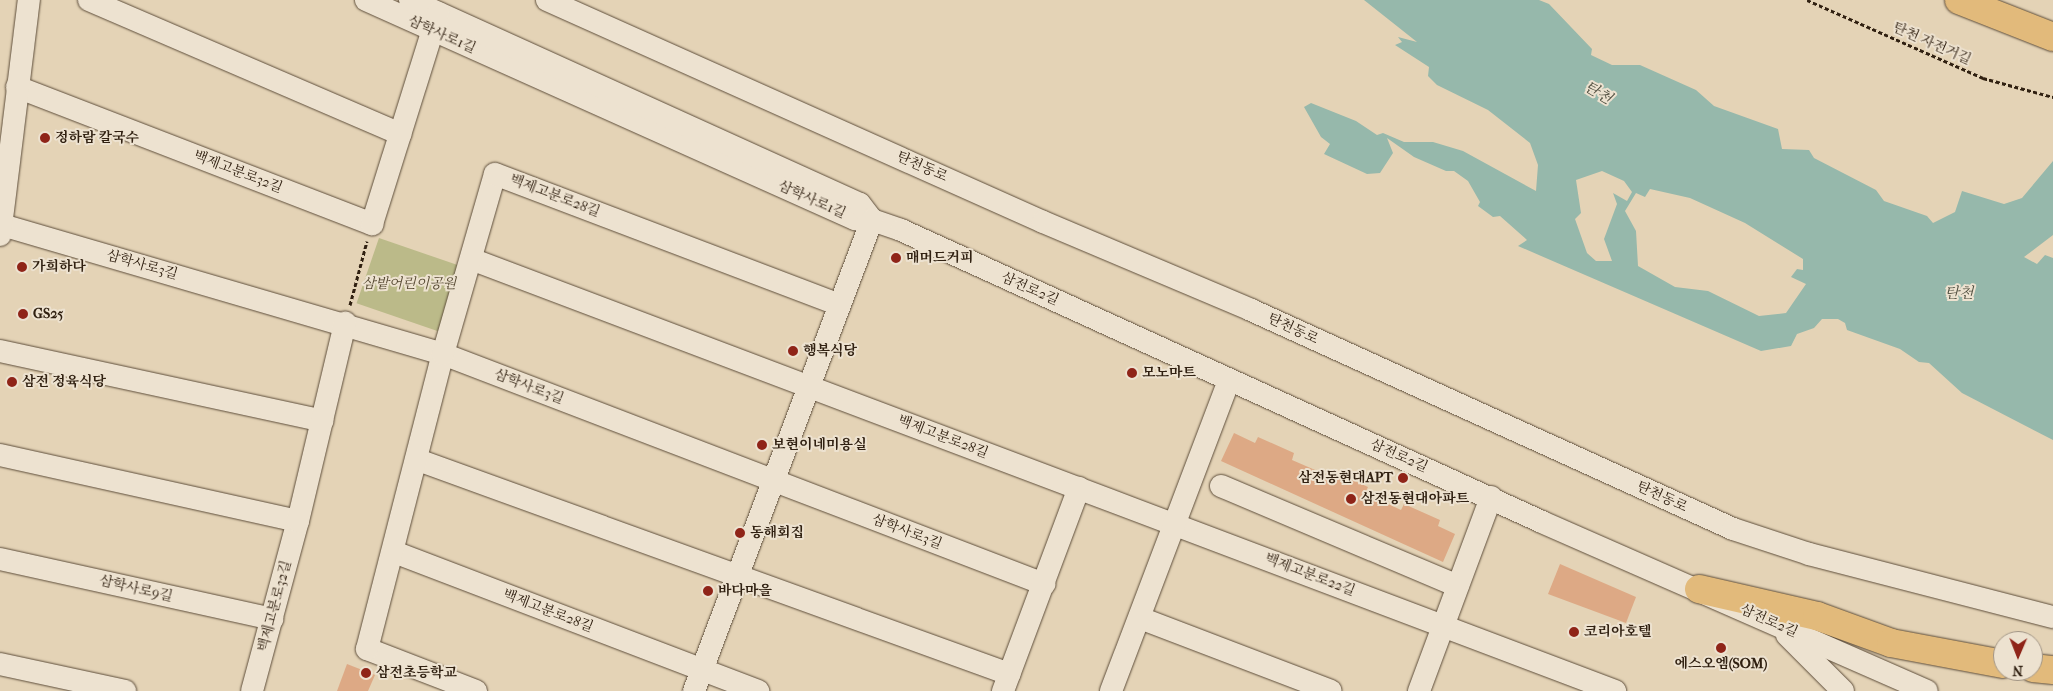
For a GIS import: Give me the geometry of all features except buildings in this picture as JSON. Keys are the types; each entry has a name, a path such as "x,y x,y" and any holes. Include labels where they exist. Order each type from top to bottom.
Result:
{"main road":[{"path":"1960,0 2053,37"},
{"path":"1698,589 1817,616 1891,643 1993,662"}],"street":[{"path":"1,230 29,0"},
{"path":"89,0 400,134"},
{"name":"삼학사로1길","path":"366,0 435,21 854,219 872,220"},
{"name":"삼학사로1길","path":"410,0 435,21"},
{"name":"탄천동로","path":"547,0 1043,222 1251,310 1733,529 1809,554 2053,617"},
{"path":"372,224 435,21"},
{"name":"백제고분로32길","path":"17,87 372,224"},
{"name":"백제고분로28길","path":"838,304 495,174 471,259 1079,488 1177,523"},
{"path":"694,691 774,481 838,304 872,220"},
{"name":"삼전로2길","path":"872,220 1926,691"},
{"name":"삼학사로3길","path":"1,230 345,323 443,354 1044,584"},
{"path":"471,259 443,354 418,460 367,649 476,691"},
{"name":"백제고분로32길","path":"252,691 298,521 345,323"},
{"path":"0,351 323,421"},
{"path":"1112,691 1177,523 1229,380"},
{"path":"0,455 298,521"},
{"path":"418,460 738,575 1006,683 1079,488"},
{"path":"1221,486 1458,586"},
{"path":"1419,691 1491,497"},
{"name":"백제고분로22길","path":"1177,523 1443,627 1615,691"},
{"name":"백제고분로28길","path":"394,552 758,691"},
{"name":"삼학사로9길","path":"0,558 272,619"},
{"path":"1140,618 1331,691"},
{"path":"1775,624 1843,691"},
{"path":"0,664 125,691"}],"path":[{"name":"탄천 자전거길","path":"1806,0 1982,78 2053,98"},
{"path":"345,323 372,224"}],"green space":[{"name":"삼밭어린이공원","path":"379,238 461,266 439,332 357,303"}],"water":[{"name":"탄천","path":"1364,0 1539,0 1549,4 1592,49 1591,55 1612,65 1640,65 1696,90 1714,106 1778,129 1782,149 1809,150 1814,158 1876,190 1884,201 1927,216 1933,223 1955,212 1962,191 2004,204 2022,198 2053,161 2053,235 2024,257 2037,264 2045,255 2053,258 2053,440 1962,393 1929,363 1919,362 1900,349 1847,330 1845,323 1838,319 1822,319 1814,328 1797,334 1791,346 1761,351 1518,246 1527,240 1500,216 1493,217 1478,206 1480,202 1468,181 1454,171 1446,171 1414,157 1387,138 1393,153 1380,173 1367,174 1324,154 1330,144 1321,137 1304,107 1311,103 1356,121 1377,135 1383,133 1404,142 1433,142 1463,151 1536,191 1538,165 1530,143 1488,110 1437,85 1428,76 1429,67 1395,45 1402,42 1398,37 1417,42","holes":["1602,171 1624,181 1632,192 1627,201 1613,193 1617,204 1604,239 1612,261 1596,261 1587,253 1575,219 1581,213 1576,180","1650,189 1690,198 1745,223 1803,259 1803,270 1797,269 1791,277 1806,284 1786,313 1759,316 1708,291 1675,287 1638,266 1636,231 1625,211 1636,193 1645,197"]}],"place":[{"name":"정하람 칼국수","path":"45,138"},
{"name":"매머드커피","path":"896,258"},
{"name":"가희하다","path":"22,267"},
{"name":"GS25","path":"23,314"},
{"name":"행복식당","path":"793,351"},
{"name":"모노마트","path":"1132,373"},
{"name":"삼전 정육식당","path":"12,382"},
{"name":"보현이네미용실","path":"762,445"},
{"name":"삼전동현대APT","path":"1403,478"},
{"name":"삼전동현대아파트","path":"1351,499"},
{"name":"동해회집","path":"740,533"},
{"name":"바다마을","path":"708,591"},
{"name":"코리아호텔","path":"1574,632"},
{"name":"에스오엠(SOM)","path":"1721,648"},
{"name":"삼전초등학교","path":"366,673"}]}
